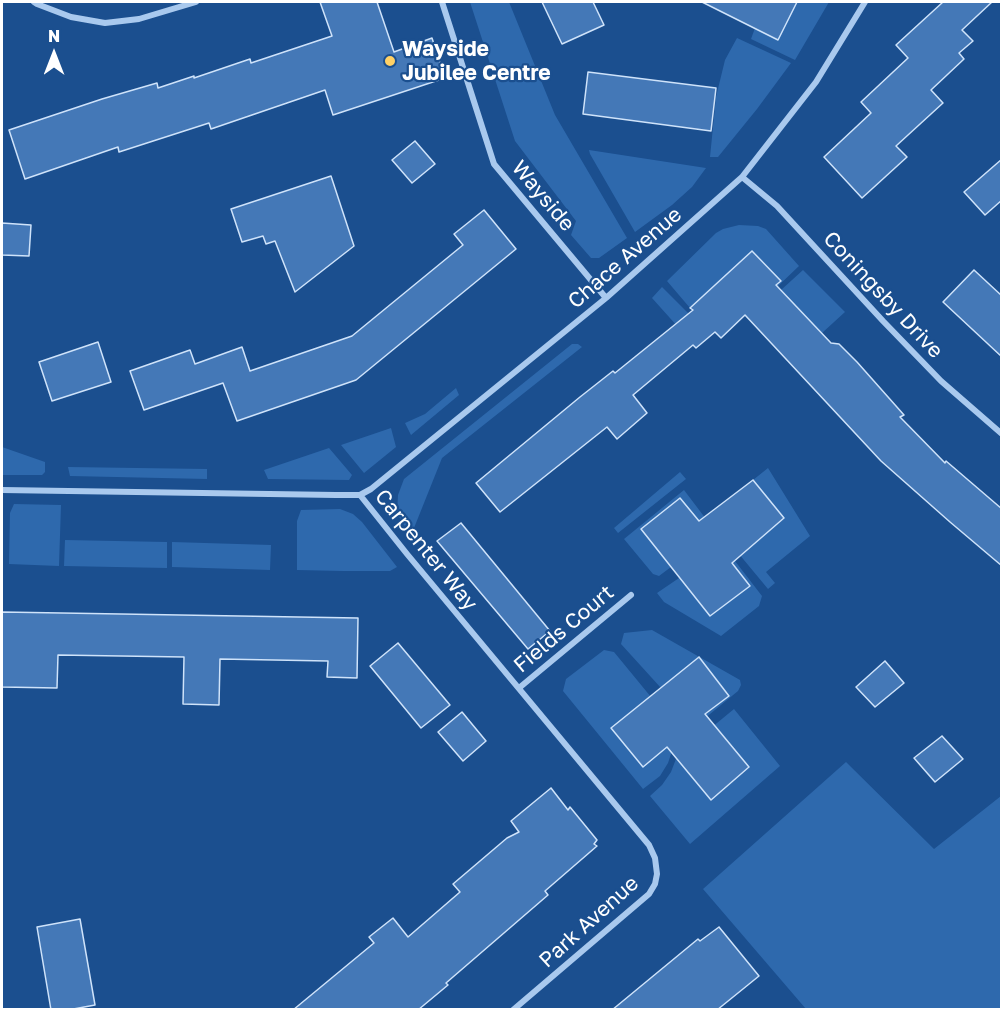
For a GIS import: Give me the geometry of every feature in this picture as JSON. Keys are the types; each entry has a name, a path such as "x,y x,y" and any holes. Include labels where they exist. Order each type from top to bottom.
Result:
{"street":[{"path":"34,2 71,17 105,23 139,20 196,2"},
{"name":"Wayside","path":"442,2 494,164 606,298"},
{"name":"Chace Avenue","path":"360,495 371,489 606,298 742,177 816,82 865,2"},
{"name":"Coningsby Drive","path":"742,177 777,206 941,381 1002,434"},
{"name":"Carpenter Way","path":"2,490 360,495 406,554 649,845"},
{"name":"Fields Court","path":"519,688 631,595"},
{"name":"Park Avenue","path":"513,1010 649,894 655,884 657,874 655,858 649,845"}],"shaded area":[{"path":"470,2 509,2 555,115 627,238 599,258 591,258 571,235 576,221 515,141"},
{"path":"797,2 829,2 795,60 751,39 755,28 778,39"},
{"path":"737,38 791,63 718,157 710,157 716,97 725,60"},
{"path":"589,150 706,168 692,187 635,232"},
{"path":"739,225 766,229 799,266 777,287 781,281 752,251 690,308 667,281 716,233"},
{"path":"803,270 845,312 822,333 781,290"},
{"path":"662,287 690,315 678,327 652,298"},
{"path":"572,344 582,347 442,458 412,533 397,513 398,495 404,479"},
{"path":"456,388 459,395 411,435 405,423 425,414"},
{"path":"391,428 396,447 364,473 341,445"},
{"path":"2,447 45,462 45,472 42,475 2,475"},
{"path":"329,448 352,475 349,480 268,479 264,470"},
{"path":"68,467 207,469 207,479 70,476"},
{"path":"768,468 810,536 766,572 775,583 768,589 734,548 744,552 784,519 753,480"},
{"path":"680,472 686,479 618,533 614,528"},
{"path":"684,490 709,523 704,527 680,498 641,529 671,567 659,576 653,574 624,539"},
{"path":"14,504 61,505 59,566 9,564 10,513"},
{"path":"340,509 353,514 362,522 397,567 390,571 297,570 297,521 301,510"},
{"path":"65,540 167,542 167,568 64,566"},
{"path":"172,542 271,545 270,570 172,567"},
{"path":"728,552 762,596 759,606 721,636 664,602 657,593 679,578 710,616 750,586 726,554"},
{"path":"652,630 740,680 741,685 738,691 693,728 691,725 729,695 699,658 661,688 621,644 624,633"},
{"path":"604,650 614,652 651,697 612,728 672,742 674,745 668,763 660,776 643,789 563,691 566,679"},
{"path":"734,709 780,766 690,844 650,796 671,772 679,751 678,761 711,800 749,768 718,729 700,737"},
{"path":"846,762 934,849 1001,796 1001,1009 806,1009 703,889"}],"building":[{"path":"320,2 377,2 394,52 432,38 445,78 333,115 325,90 211,129 209,123 119,152 118,147 25,179 9,130 102,99 157,83 158,88 250,59 251,63 332,36"},
{"path":"542,2 593,2 604,25 562,44"},
{"path":"702,2 797,2 778,40"},
{"path":"943,2 992,2 962,30 973,41 959,53 964,59 931,90 943,103 896,146 907,157 862,198 824,157 871,113 861,102 908,58 896,45"},
{"path":"588,72 716,88 711,131 583,114"},
{"path":"415,141 435,164 412,183 392,160"},
{"path":"1002,159 1002,200 985,215 964,192"},
{"path":"331,176 354,246 295,292 275,241 266,244 263,236 242,242 231,209"},
{"path":"484,210 516,249 356,380 237,421 223,383 144,410 130,371 190,350 195,364 242,347 250,371 352,336 463,245 454,234"},
{"path":"2,223 31,225 29,256 2,255"},
{"path":"752,251 781,281 776,285 831,343 839,344 857,362 904,415 900,417 945,463 946,461 1002,509 1002,566 881,461 745,315 721,338 715,332 696,348 693,345 633,395 647,413 617,439 607,427 500,512 476,483 580,397 613,371 615,373 693,310 690,308"},
{"path":"974,270 1002,296 1002,357 943,302"},
{"path":"98,342 111,382 52,401 39,362"},
{"path":"753,480 784,518 732,563 750,586 710,616 641,529 680,498 699,521"},
{"path":"461,523 550,631 528,649 437,541"},
{"path":"2,612 358,618 357,678 327,677 328,661 220,659 219,705 183,704 184,657 58,655 57,688 2,687"},
{"path":"398,643 450,705 421,728 370,666"},
{"path":"699,657 729,696 705,714 749,767 711,800 667,747 643,767 611,728"},
{"path":"885,661 904,683 875,707 856,687"},
{"path":"462,712 486,741 463,761 438,732"},
{"path":"942,736 963,759 935,782 914,758"},
{"path":"551,788 568,810 570,807 597,840 594,844 597,846 545,891 548,895 446,983 448,985 418,1010 293,1010 374,943 369,937 393,918 408,937 460,892 453,884 507,838 519,832 511,821"},
{"path":"80,919 95,1005 68,1010 51,1010 37,927"},
{"path":"719,927 759,976 717,1010 612,1010 698,939 700,941"}],"place":[{"name":"Wayside Jubilee Centre","path":"390,61"}]}
